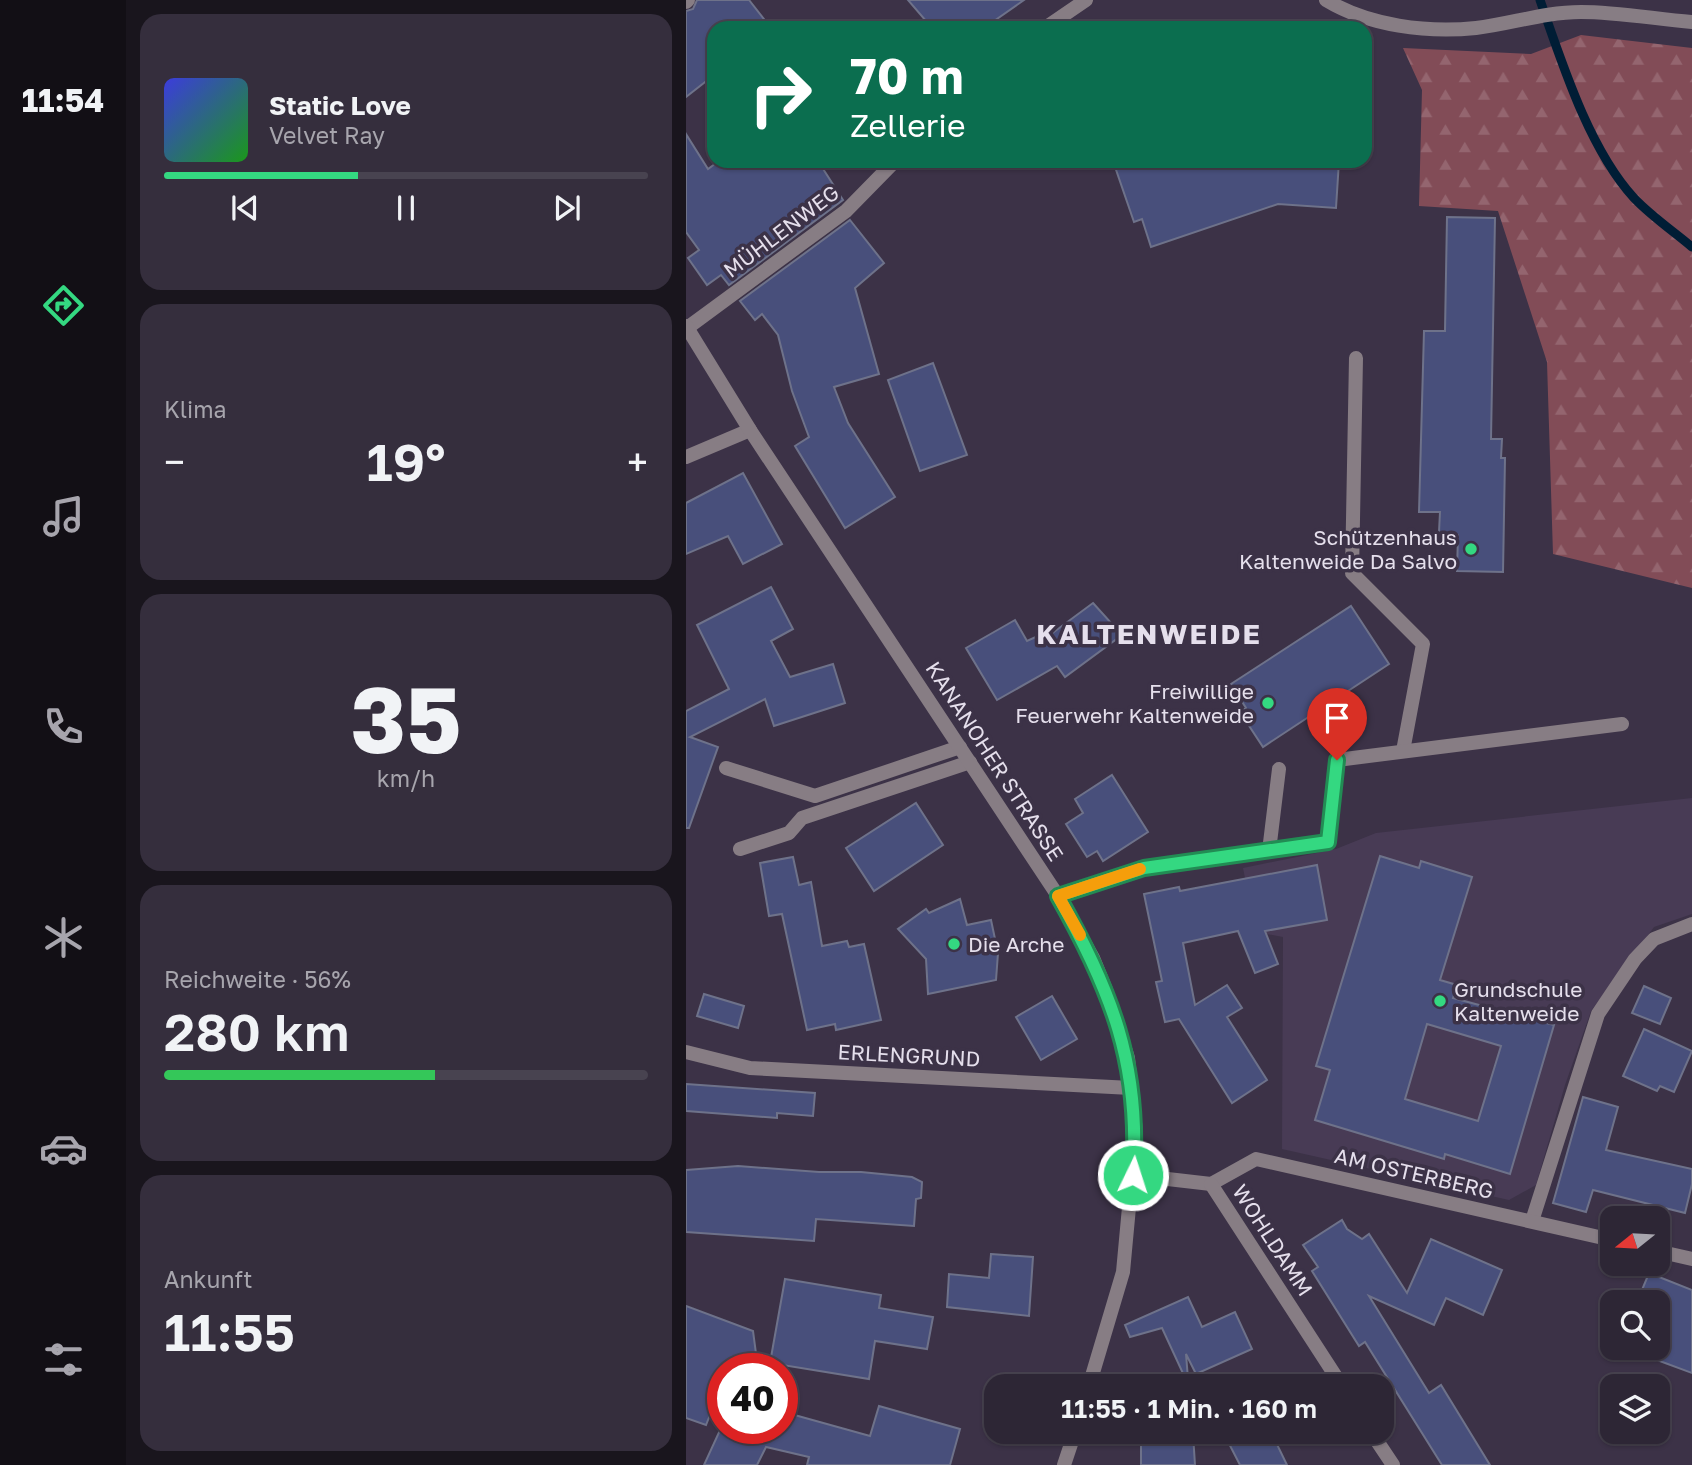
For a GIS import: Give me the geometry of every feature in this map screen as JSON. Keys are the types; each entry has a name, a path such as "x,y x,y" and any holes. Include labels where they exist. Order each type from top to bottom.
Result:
{"street":[{"path":"1055,21 1086,0"},
{"path":"1326,0 1397,26 1420,28 1477,28 1530,16 1579,12 1692,22"},
{"name":"MÜHLENWEG","path":"687,327 846,211 888,168"},
{"name":"KANANOHER STRASSE","path":"687,327 750,430 1058,896 1093,958 1106,990 1128,1058 1136,1132 1124,1272 1093,1374"},
{"path":"1356,358 1352,573 1423,644 1403,751"},
{"path":"686,457 750,430"},
{"path":"1058,896 1144,868 1328,842 1337,760 1622,724"},
{"path":"726,768 815,796 960,747"},
{"path":"740,849 789,833 802,818 970,762"},
{"path":"1269,851 1279,769"},
{"path":"1532,1221 1598,1014 1635,959 1654,939 1692,924"},
{"name":"ERLENGRUND","path":"686,1052 750,1068 1132,1088"},
{"name":"AM OSTERBERG","path":"1211,1184 1256,1159 1600,1237"},
{"name":"WOHLDAMM","path":"1133,1175 1211,1184 1334,1374"},
{"path":"1670,1254 1692,1259"},
{"path":"1065,1465 1071,1444"},
{"path":"1379,1444 1393,1465"}],"shaded area":[{"name":"Grundschule Kaltenweide","path":"1692,798 1692,914 1654,927 1591,1011 1565,1085 1536,1185 1509,1200 1282,1149 1283,937 1256,932 1243,868 1336,849 1376,833"}],"green space":[{"path":"1581,35 1692,48 1692,588 1553,554 1547,362 1498,211 1419,206 1422,90 1403,48 1531,54"}],"building":[{"path":"697,0 749,0 766,21 707,21 707,80 686,97 686,11 693,9"},
{"path":"908,0 1024,0 994,21 926,21"},
{"path":"686,134 708,169 822,168 843,200 729,285 721,275 707,285 688,258 699,250 686,232"},
{"path":"1115,168 1339,168 1336,208 1278,204 1151,247 1142,219 1134,222"},
{"path":"1447,217 1495,218 1491,439 1502,439 1501,458 1505,458 1503,572 1457,571 1458,535 1439,532 1440,512 1419,512 1424,331 1445,331"},
{"path":"850,220 884,263 855,288 879,374 834,387 848,423 895,497 845,528 795,446 809,437 792,391 778,335 762,314 755,320 740,301"},
{"path":"933,363 967,455 920,471 888,380"},
{"path":"743,473 782,544 743,564 728,536 686,554 686,503"},
{"path":"771,587 793,629 771,641 790,677 833,664 845,703 774,726 765,699 690,737 718,747 689,828 686,828 686,711 729,689 697,625"},
{"path":"1093,603 1122,635 1065,677 1057,666 997,700 966,648 1015,620 1027,641 1038,636 1043,640"},
{"path":"1351,606 1389,664 1263,747 1240,712 1246,708 1231,684"},
{"path":"1112,775 1148,832 1103,861 1097,851 1087,857 1066,824 1083,813 1075,799"},
{"path":"916,803 943,845 874,891 846,848"},
{"path":"1380,856 1419,868 1421,861 1472,877 1440,980 1457,985 1453,998 1554,1025 1510,1174 1445,1154 1444,1159 1315,1120 1330,1070 1316,1066","holes":["1427,1024 1501,1046 1478,1121 1405,1099"]},
{"path":"793,857 799,885 811,882 822,946 847,941 849,947 864,944 881,1020 836,1030 835,1024 807,1030 782,914 769,916 760,863"},
{"path":"1317,865 1327,920 1265,931 1278,964 1255,973 1238,931 1183,943 1195,1005 1227,985 1242,1008 1227,1017 1267,1080 1232,1103 1179,1019 1165,1022 1156,982 1162,981 1144,894 1179,887 1180,891"},
{"name":"Die Arche","path":"960,899 967,925 991,920 998,953 996,980 928,994 926,959 898,929 926,909 929,913"},
{"path":"1644,986 1671,998 1660,1024 1632,1013"},
{"path":"704,994 744,1006 738,1028 697,1016"},
{"path":"1052,996 1077,1039 1041,1060 1016,1017"},
{"path":"1644,1029 1692,1051 1674,1092 1660,1086 1657,1091 1623,1076"},
{"path":"686,1084 815,1093 813,1116 777,1113 777,1118 686,1111"},
{"path":"1583,1097 1618,1107 1606,1150 1692,1169 1692,1184 1685,1213 1670,1209 1670,1206 1657,1206 1593,1190 1586,1212 1553,1203"},
{"path":"738,1166 912,1177 922,1182 921,1198 916,1199 914,1226 816,1219 814,1241 686,1232 686,1170"},
{"path":"1342,1220 1347,1229 1362,1239 1369,1234 1407,1293 1431,1239 1502,1270 1483,1315 1446,1298 1434,1325 1369,1296 1429,1393 1441,1385 1490,1465 1442,1465 1394,1388 1394,1374 1385,1374 1365,1342 1359,1346 1312,1271 1318,1267 1303,1245"},
{"path":"991,1254 1033,1257 1029,1316 947,1307 949,1274 989,1278"},
{"path":"1648,1276 1657,1276 1692,1290 1692,1373 1657,1360 1670,1360 1670,1290 1642,1290"},
{"path":"785,1279 881,1295 879,1308 933,1317 927,1349 875,1341 869,1379 798,1368 798,1353 772,1353"},
{"path":"1188,1297 1202,1327 1235,1312 1252,1349 1196,1374 1186,1354 1188,1374 1183,1374 1162,1328 1130,1337 1125,1325"},
{"path":"686,1306 753,1331 756,1353 707,1353 707,1422 706,1425 686,1418"},
{"path":"879,1406 960,1429 950,1465 807,1465 809,1457 766,1447 757,1465 704,1465 714,1444 798,1444 798,1416 870,1436"},
{"path":"1141,1444 1194,1444 1195,1465 1141,1465"},
{"path":"1229,1444 1277,1444 1287,1465 1240,1465"}],"waterway":[{"path":"1540,0 1578,104 1603,155 1634,198 1692,247"}],"slow traffic":[{"path":"1080,935 1058,896 1140,869"}],"place":[{"name":"Schützenhaus Kaltenweide Da Salvo","path":"1471,549"},
{"name":"Freiwillige Feuerwehr Kaltenweide","path":"1268,703"},
{"name":"Die Arche","path":"954,944"},
{"name":"Grundschule Kaltenweide","path":"1440,1001"}],"district":[{"name":"KALTENWEIDE","path":"1149,633"}],"route":[{"path":"1133,1175 1136,1132 1128,1058 1093,958 1058,896 1144,868 1328,842 1337,760"}]}
